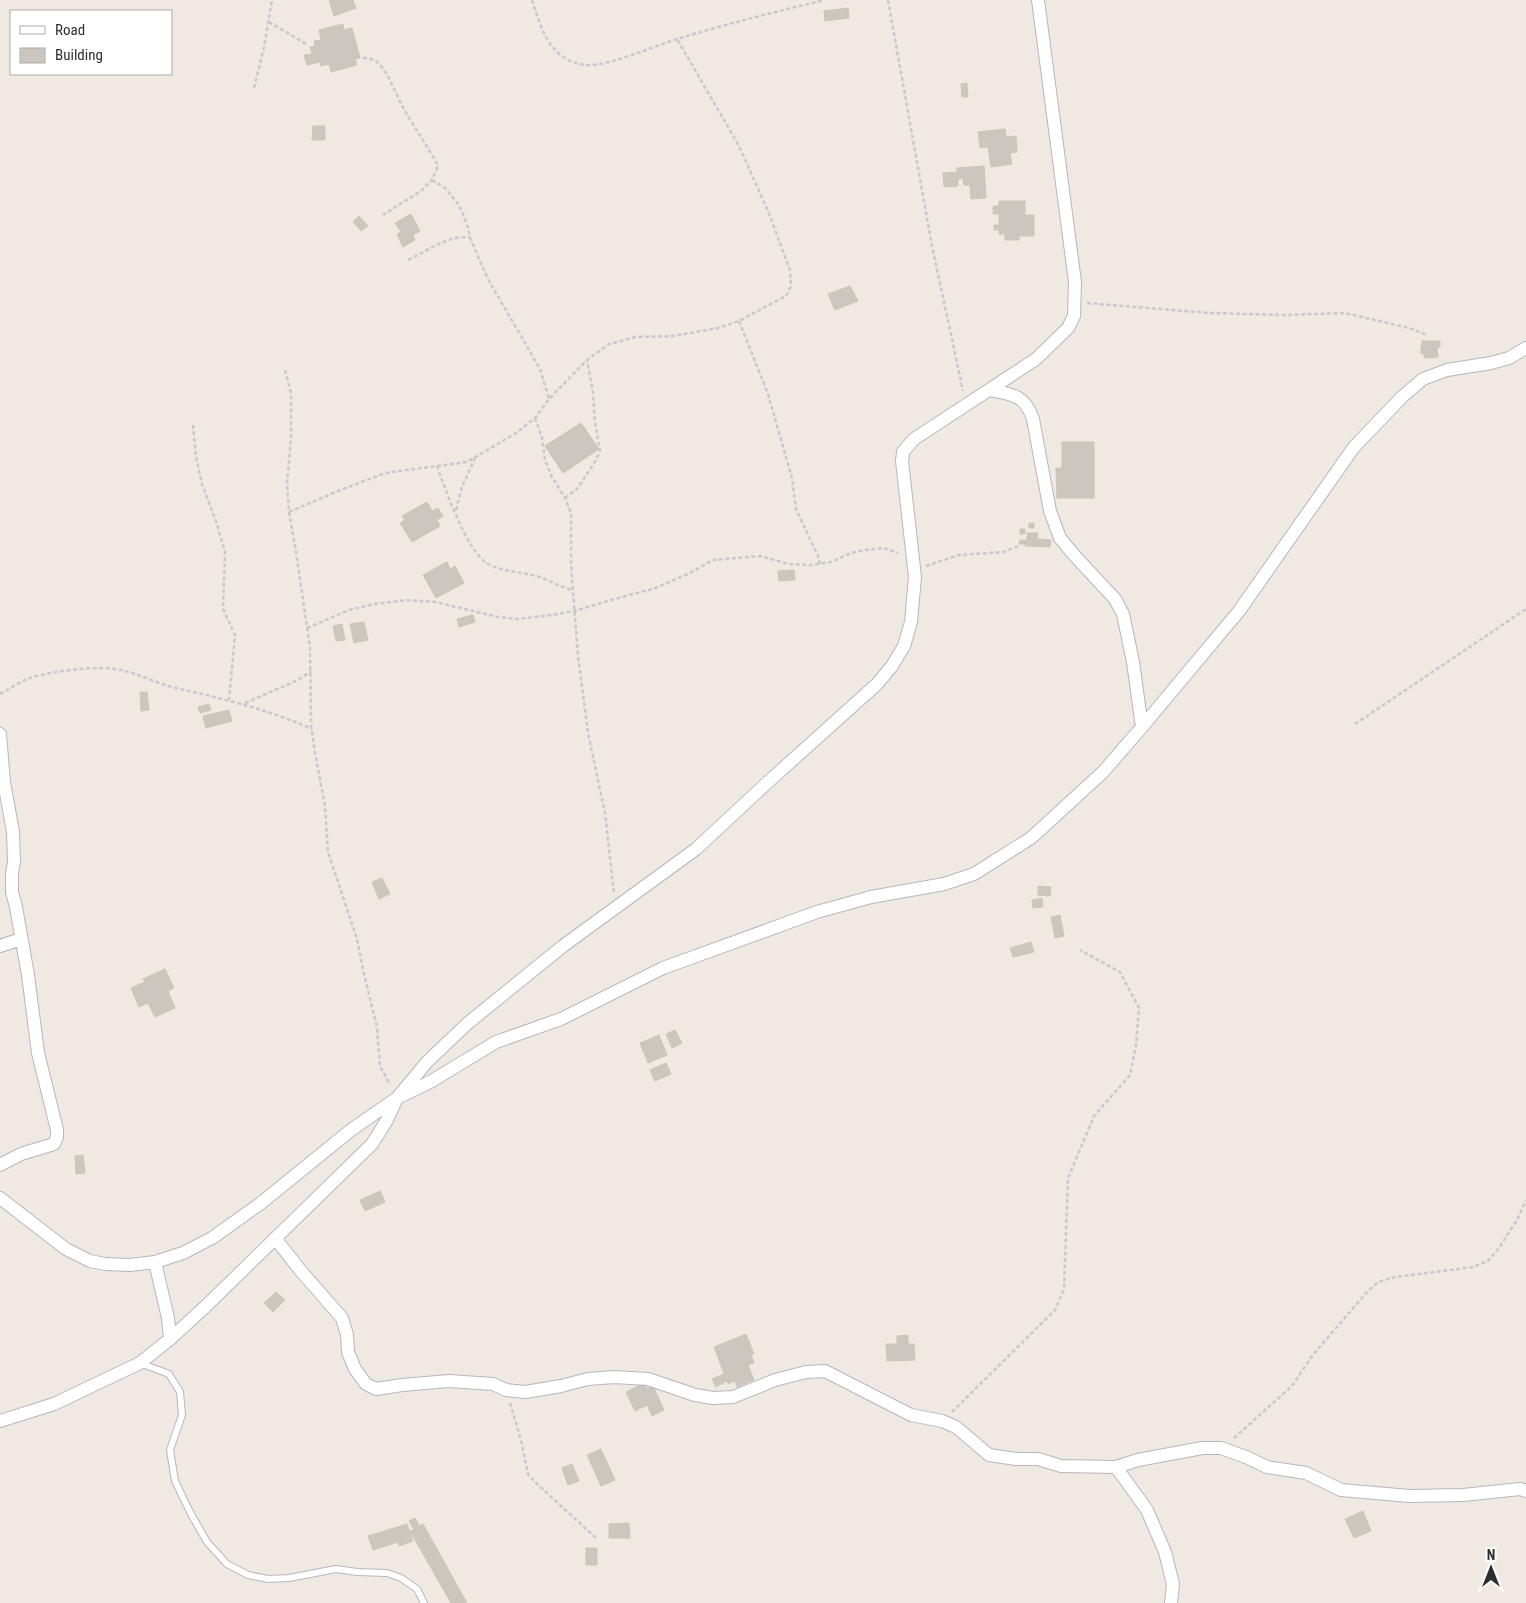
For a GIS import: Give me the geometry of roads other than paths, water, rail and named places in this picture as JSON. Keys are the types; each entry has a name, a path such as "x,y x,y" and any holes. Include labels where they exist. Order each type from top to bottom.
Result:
{"street":[{"path":"0,1420 54,1404 140,1363 170,1339 372,1144 387,1120 397,1098 426,1062 468,1023 563,946 696,849 877,684 892,666 904,646 912,622 915,577 902,461 904,452 914,439 1036,359 1068,328 1074,316 1076,282 1038,0"},
{"path":"0,1198 66,1249 90,1261 130,1265 154,1262 183,1253 212,1238 261,1203 351,1130 397,1098 430,1082 496,1042 561,1019 663,968 817,912 870,897 944,884 974,874 1031,838 1103,772 1240,611 1354,447 1404,396 1423,379 1447,370 1510,358 1526,348"},
{"path":"989,390 1013,394 1024,401 1030,409 1050,511 1060,538 1074,556 1115,599 1123,614 1133,662 1142,727"},
{"path":"0,734 4,782 13,832 12,892 28,975 38,1053 57,1130 54,1144 21,1154 0,1165"},
{"path":"0,946 22,939"},
{"path":"275,1238 342,1318 347,1335 348,1352 355,1369 366,1384 376,1389 402,1384 449,1381 493,1384 506,1390 526,1392 588,1379 614,1376 648,1378 713,1398 733,1397 775,1380 806,1372 825,1371 911,1415 942,1422 956,1428 989,1455 1016,1459 1038,1459 1061,1466 1116,1467 1138,1460 1202,1448 1221,1448 1267,1467 1306,1473 1341,1490 1410,1496 1463,1495 1526,1490"},
{"path":"154,1262 168,1318 170,1339"},
{"path":"1116,1467 1146,1510 1165,1552 1173,1584 1170,1603"}],"lane":[{"path":"140,1363 169,1374 180,1392 182,1415 170,1450 175,1481 207,1542 227,1564 248,1575 268,1579 289,1578 336,1569 387,1573 401,1578 417,1589 424,1603"}]}
